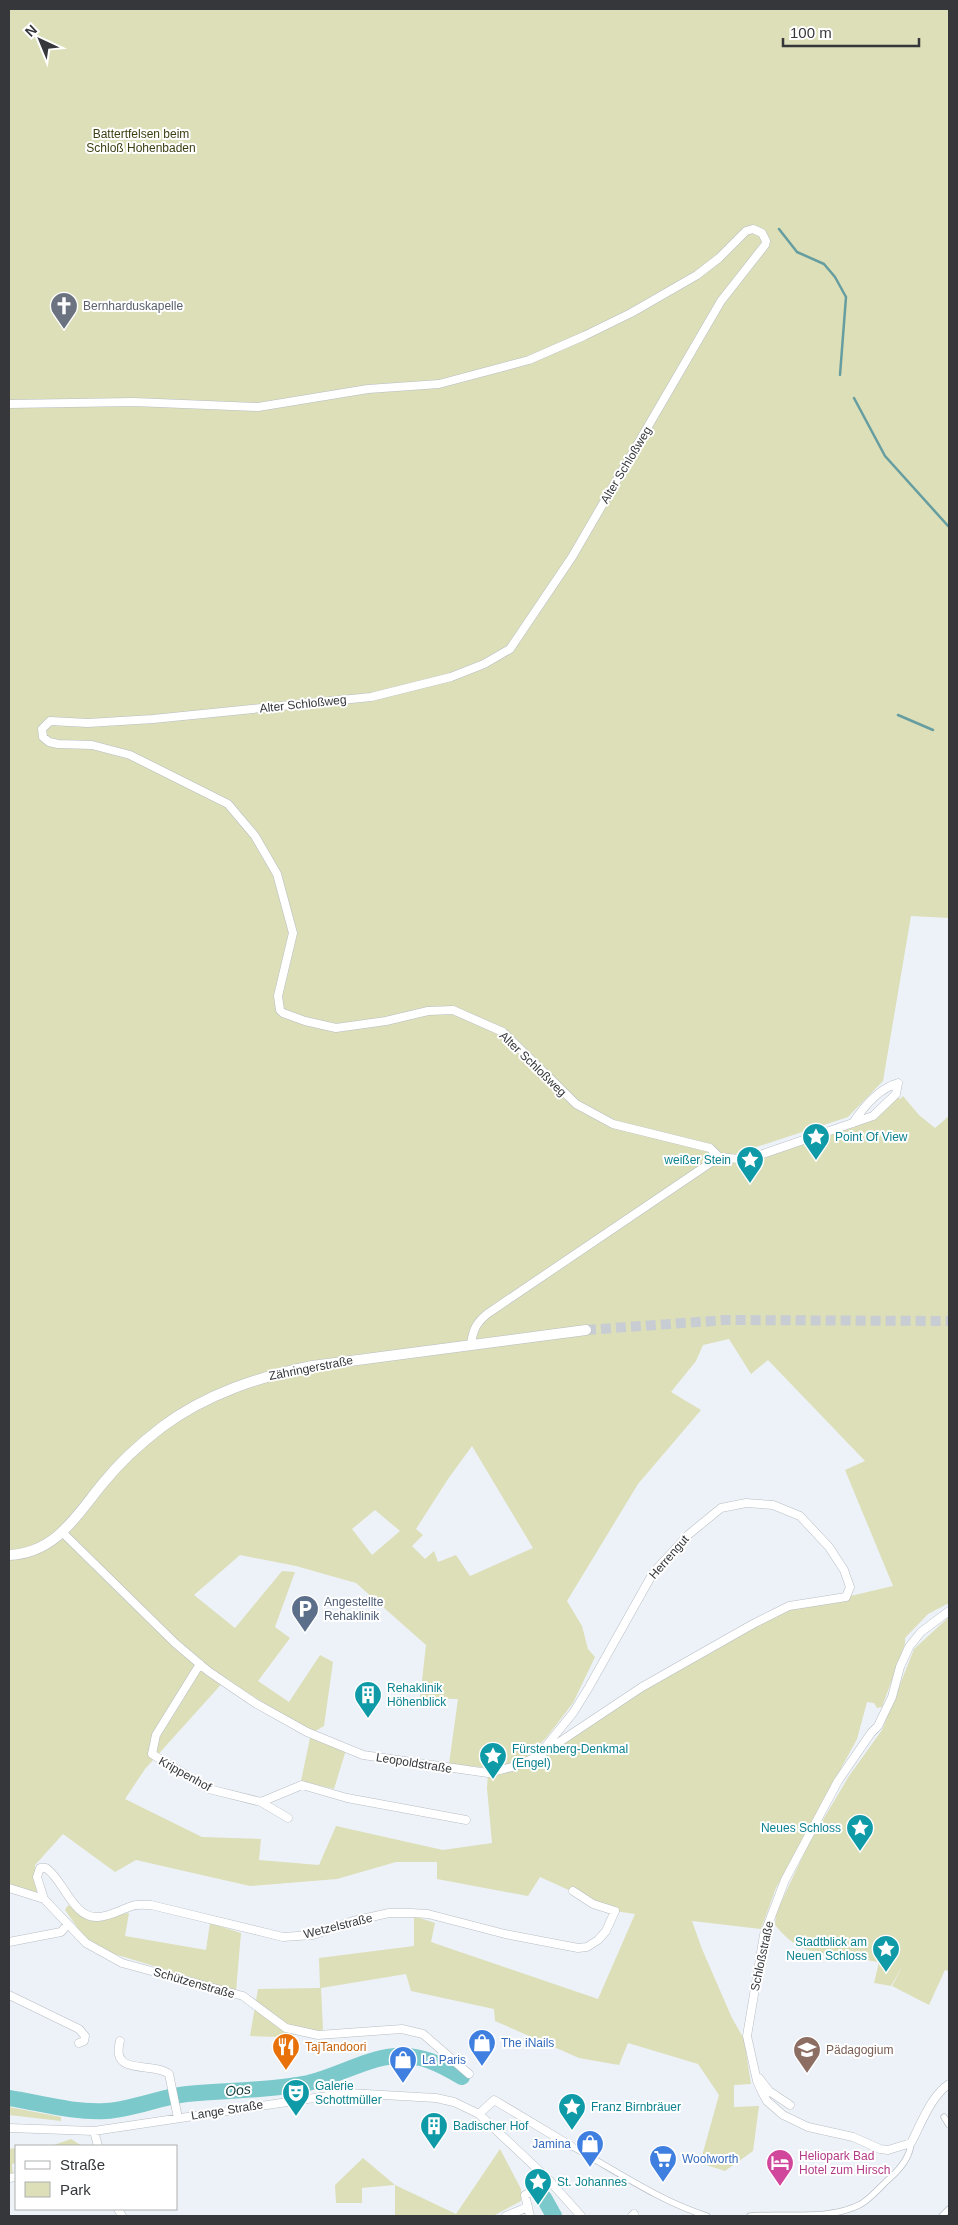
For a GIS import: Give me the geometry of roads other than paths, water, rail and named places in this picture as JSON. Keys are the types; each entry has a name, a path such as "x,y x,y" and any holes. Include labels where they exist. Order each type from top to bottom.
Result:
{"main road":[{"name":"Zähringerstraße","path":"63,1533 104,1481 132,1452 169,1422 215,1396 252,1381 291,1370 586,1330"},
{"path":"9,1555 35,1550 63,1533"}],"street":[{"name":"Alter Schloßweg","path":"9,404 134,402 258,407 368,389 439,384 529,360 584,336 631,313 697,275 719,258 746,232 753,229 762,233 766,241 765,245 721,300 572,557 510,649 484,664 452,677 371,697 153,719 88,723 50,721 42,729 43,736 49,742 92,745 130,755 228,804 255,836 277,874 293,933 278,996 280,1010 283,1013 304,1021 336,1028 386,1021 428,1011 453,1010 503,1032 576,1104 613,1124 710,1148 719,1157"},
{"path":"472,1344 473,1330 477,1322 487,1314 719,1157 738,1159 760,1156 874,1116 896,1094 898,1083 878,1093 853,1122"},
{"name":"Herrengut","path":"536,1757 573,1713 653,1572 688,1535 721,1508 746,1503 773,1505 800,1516 829,1548 844,1570 850,1587"},
{"name":"Leopoldstraße","path":"63,1533 175,1643 200,1664 255,1703 307,1732 362,1755 488,1773 516,1766 536,1757 642,1687 753,1624 789,1606 846,1597 850,1587"},
{"name":"Schloßstraße","path":"908,2144 888,2150 880,2149 853,2136 808,2127 783,2114 767,2101 756,2074 748,2036 764,1935 780,1890 838,1781 870,1733 878,1726 892,1697 900,1667 909,1648 921,1632 949,1610"},
{"name":"Krippenhof","path":"200,1664 156,1735 152,1754 182,1775 209,1789 261,1802 288,1818"},
{"path":"261,1802 302,1785 347,1798 466,1820"},
{"name":"Wetzelstraße","path":"44,1899 38,1877 40,1868 46,1868 57,1878 79,1910 94,1917 112,1914 134,1905 152,1905 283,1937 313,1935 353,1921 389,1913 428,1914 505,1934 578,1948 587,1947 598,1940 606,1931 615,1911 593,1904 572,1891"},
{"path":"9,1888 44,1899"},
{"name":"Schützenstraße","path":"44,1899 86,1944 122,1963 243,1996 286,2028 318,2035 402,2029 423,2034 469,2074"},
{"path":"9,1942 61,1932 67,1925"},
{"path":"9,1994 79,2029 85,2036 84,2041 79,2043"},
{"path":"120,2040 117,2050 120,2058 131,2066 164,2070 169,2074 178,2118"},
{"path":"756,2074 769,2090 790,2105"},
{"path":"750,2216 847,2210 862,2203 900,2169 911,2152 908,2144 946,2086"},
{"name":"Lange Straße","path":"9,2128 94,2131 348,2093 436,2098 454,2102 479,2114 548,2180 582,2216"},
{"path":"479,2114 494,2100 624,2177 694,2212 707,2216"},
{"path":"944,2117 949,2124"},
{"path":"94,2131 98,2145"},
{"path":"530,2216 525,2195 542,2186 548,2180"},
{"path":"506,2216 528,2207"},
{"path":"942,2216 949,2209"}],"waterway":[{"path":"779,229 797,252 824,264 835,277 846,297 840,375"},
{"path":"854,398 885,456 949,527"},
{"path":"898,715 933,730"},
{"name":"Oos","path":"9,2098 69,2109 106,2111 187,2094 293,2086 330,2076 373,2060 395,2056 422,2058 462,2077"},
{"name":"Oos","path":"544,2198 554,2216"}],"tunnel":[{"path":"586,1330 725,1320 949,1321"}],"place":[{"name":"Bernharduskapelle","path":"64,330"},
{"name":"Point Of View","path":"816,1161"},
{"name":"weißer Stein","path":"750,1184"},
{"name":"Angestellte Rehaklinik","path":"305,1633"},
{"name":"Rehaklinik Höhenblick","path":"368,1719"},
{"name":"Fürstenberg-Denkmal (Engel)","path":"493,1780"},
{"name":"Neues Schloss","path":"860,1852"},
{"name":"Stadtblick am Neuen Schloss","path":"886,1973"},
{"name":"The iNails","path":"482,2067"},
{"name":"TajTandoori","path":"286,2071"},
{"name":"Pädagogium","path":"807,2074"},
{"name":"La Paris","path":"403,2084"},
{"name":"Galerie Schottmüller","path":"296,2117"},
{"name":"Franz Birnbräuer","path":"572,2131"},
{"name":"Badischer Hof","path":"434,2150"},
{"name":"Jamina","path":"590,2168"},
{"name":"Woolworth","path":"663,2183"},
{"name":"Heliopark Bad Hotel zum Hirsch","path":"780,2187"},
{"name":"St. Johannes","path":"538,2206"}],"park label":[{"name":"Battertfelsen beim Schloß Hohenbaden","path":"141,141"}]}
